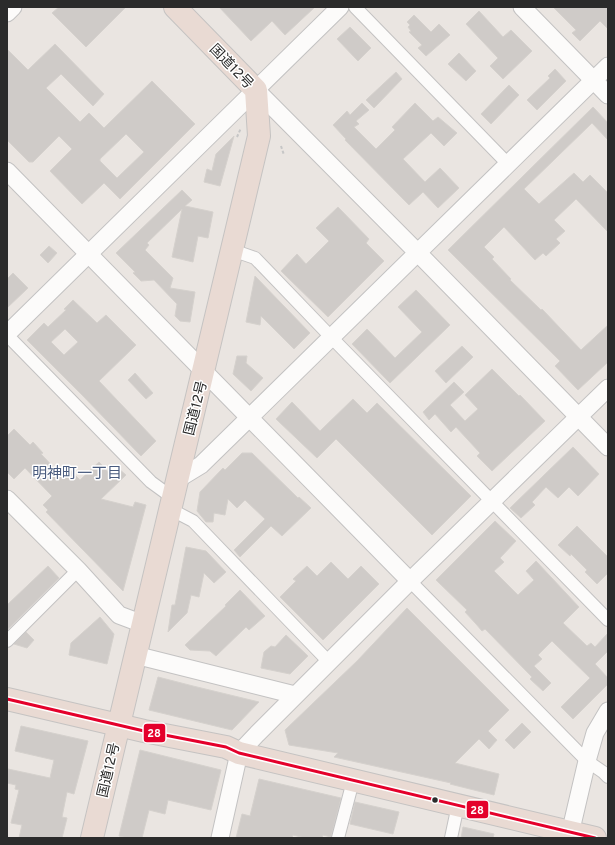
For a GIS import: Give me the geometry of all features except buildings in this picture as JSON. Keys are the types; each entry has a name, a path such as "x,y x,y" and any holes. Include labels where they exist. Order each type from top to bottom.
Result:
{"highway":[{"name":"国道12号","path":"92,838 259,136 256,90 175,7"},
{"path":"7,699 119,725 226,747 239,753 458,805 570,835 595,838"}],"street":[{"path":"330,662 192,521 174,495 151,482 7,335 340,7"},
{"path":"355,7 508,164"},
{"path":"522,7 608,95"},
{"path":"174,495 201,465 608,66"},
{"path":"256,90 608,447"},
{"path":"7,171 203,373 587,761 608,777"},
{"path":"232,250 255,258 331,338 608,620"},
{"path":"220,838 239,753 410,581 608,388"},
{"path":"7,499 78,570 119,615 143,624"},
{"path":"7,641 78,570"},
{"path":"135,655 295,695"},
{"path":"570,835 595,733 608,711"},
{"path":"338,838 353,781"},
{"path":"451,838 458,805"}],"path":[{"path":"236,137 241,128"},
{"path":"281,146 284,155"}],"transit line":[{"name":"28","path":"7,699 144,731 226,747 239,753 595,838"}],"district":[{"name":"明神町一丁目","path":"77,473"}]}
